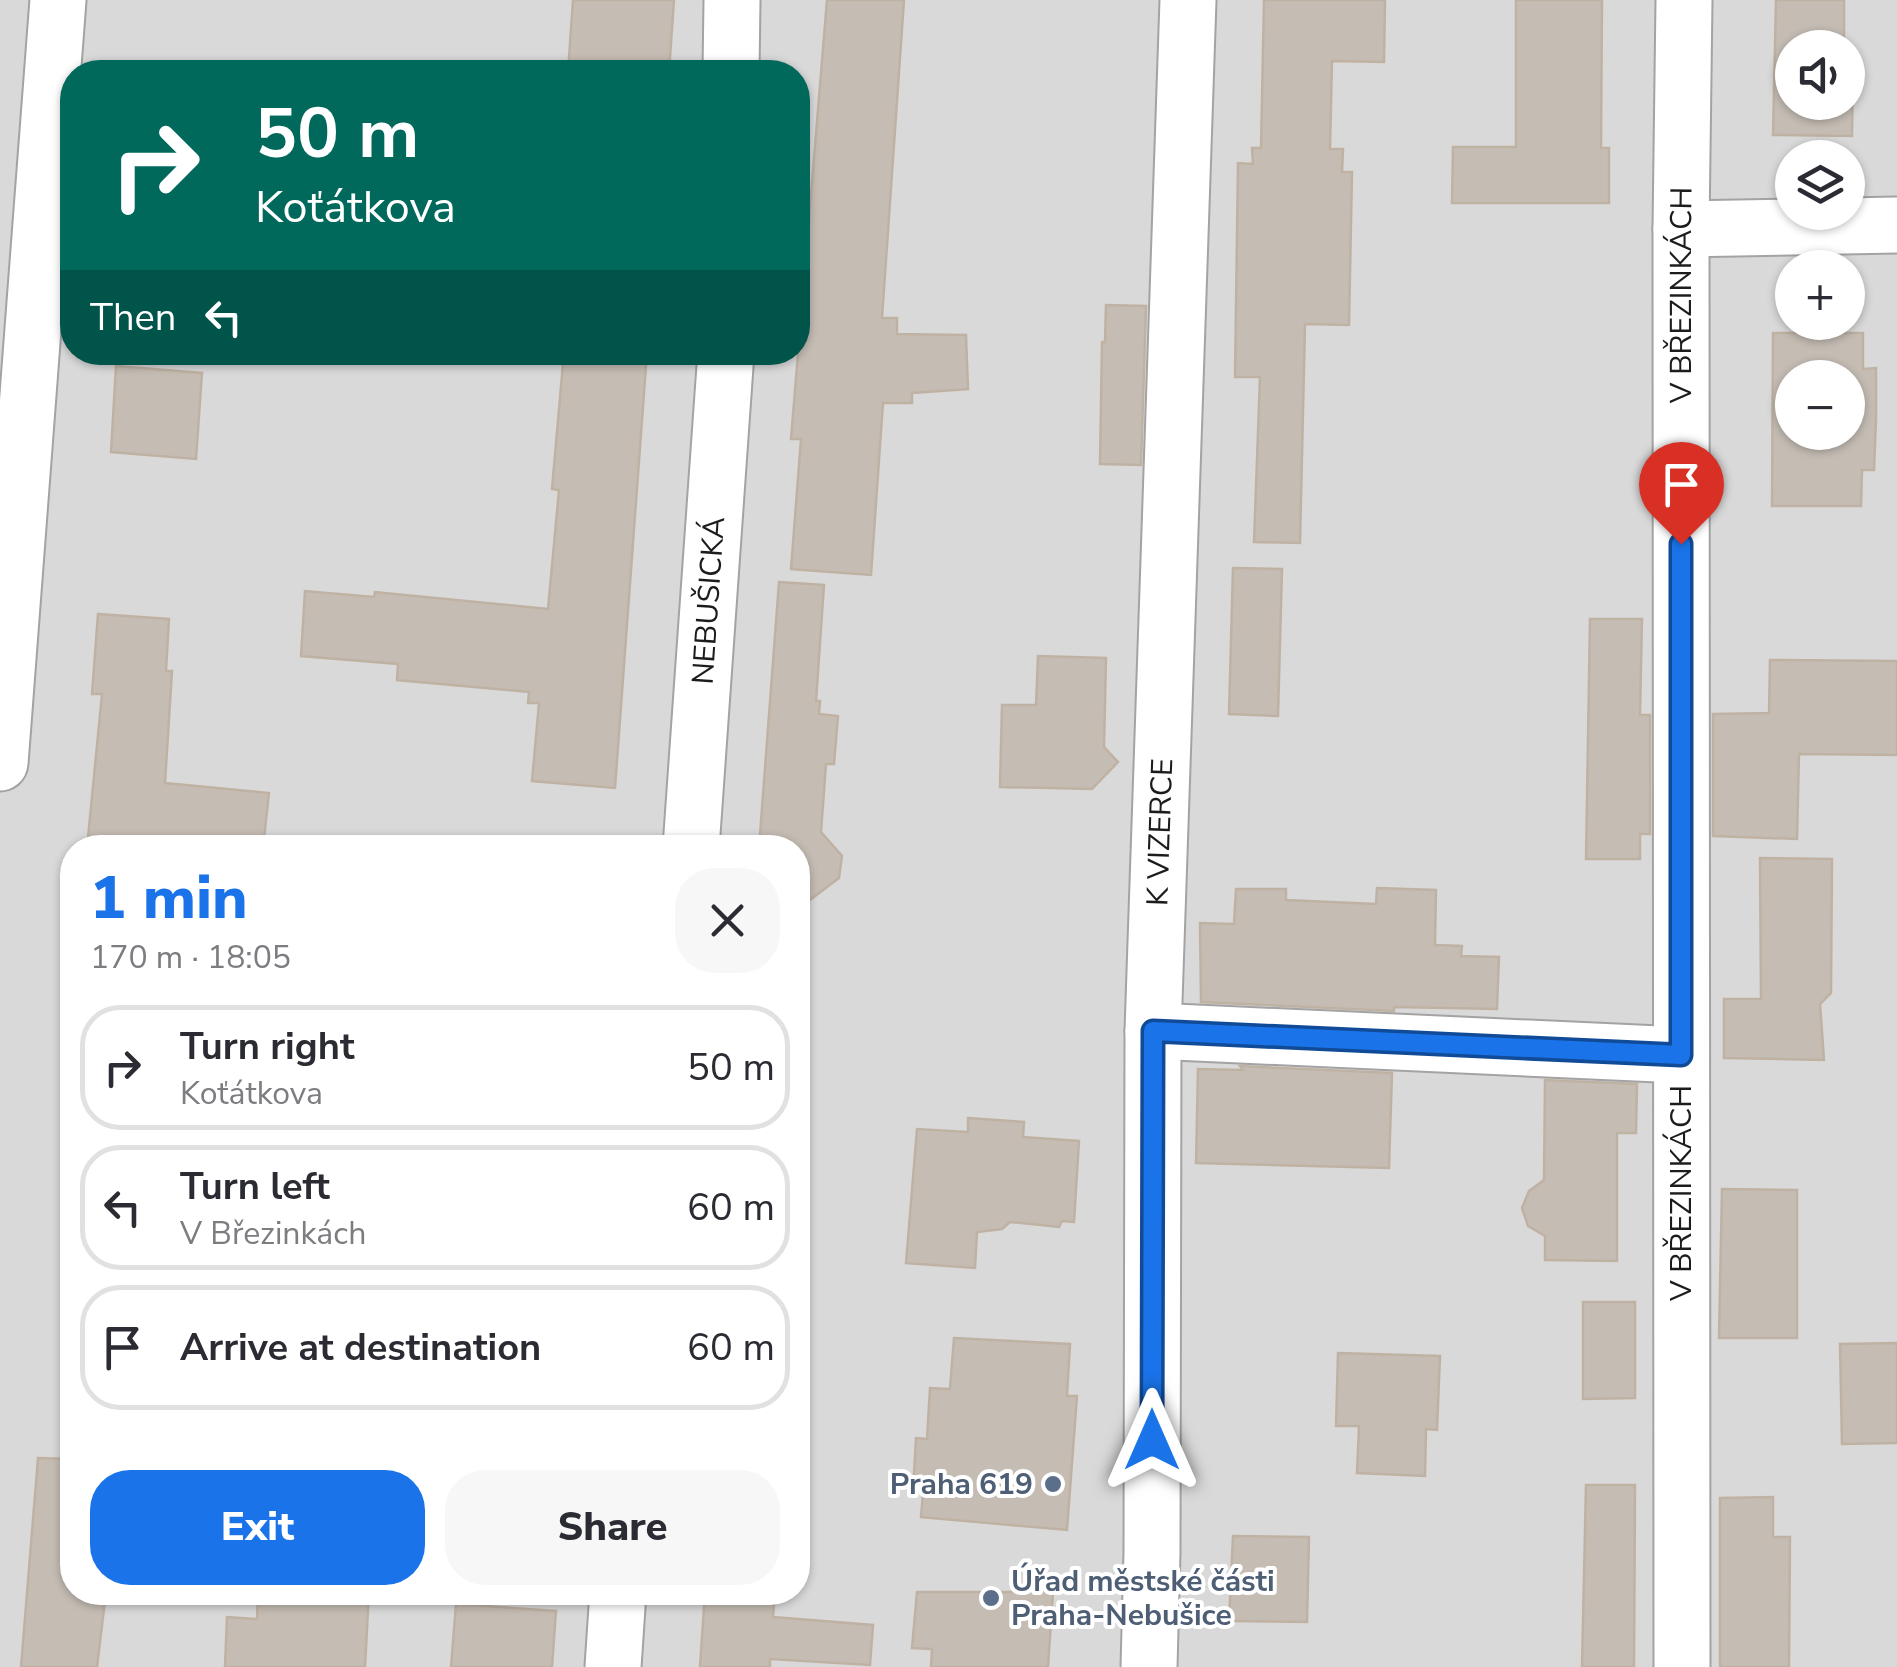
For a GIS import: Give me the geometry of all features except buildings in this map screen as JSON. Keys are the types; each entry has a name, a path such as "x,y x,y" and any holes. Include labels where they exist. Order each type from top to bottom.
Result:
{"street":[{"path":"0,763 58,0"},
{"path":"731,60 732,0"},
{"name":"K VIZERCE","path":"1148,1667 1152,1552 1153,1031 1188,0"},
{"name":"V BŘEZINKÁCH","path":"1682,1667 1684,0"},
{"path":"1681,228 1897,225"},
{"name":"NEBUŠICKÁ","path":"692,835 725,365"},
{"path":"1153,1031 1681,1055"},
{"path":"613,1667 617,1605"}],"shaded area":[{"path":"0,0 1897,0 1897,1667 0,1667"}],"place":[{"name":"Praha 619","path":"1053,1484"},
{"name":"Úřad městské části Praha-Nebušice","path":"991,1598"}],"route":[{"path":"1152,1440 1153,1031 1681,1055 1681,544"}]}
